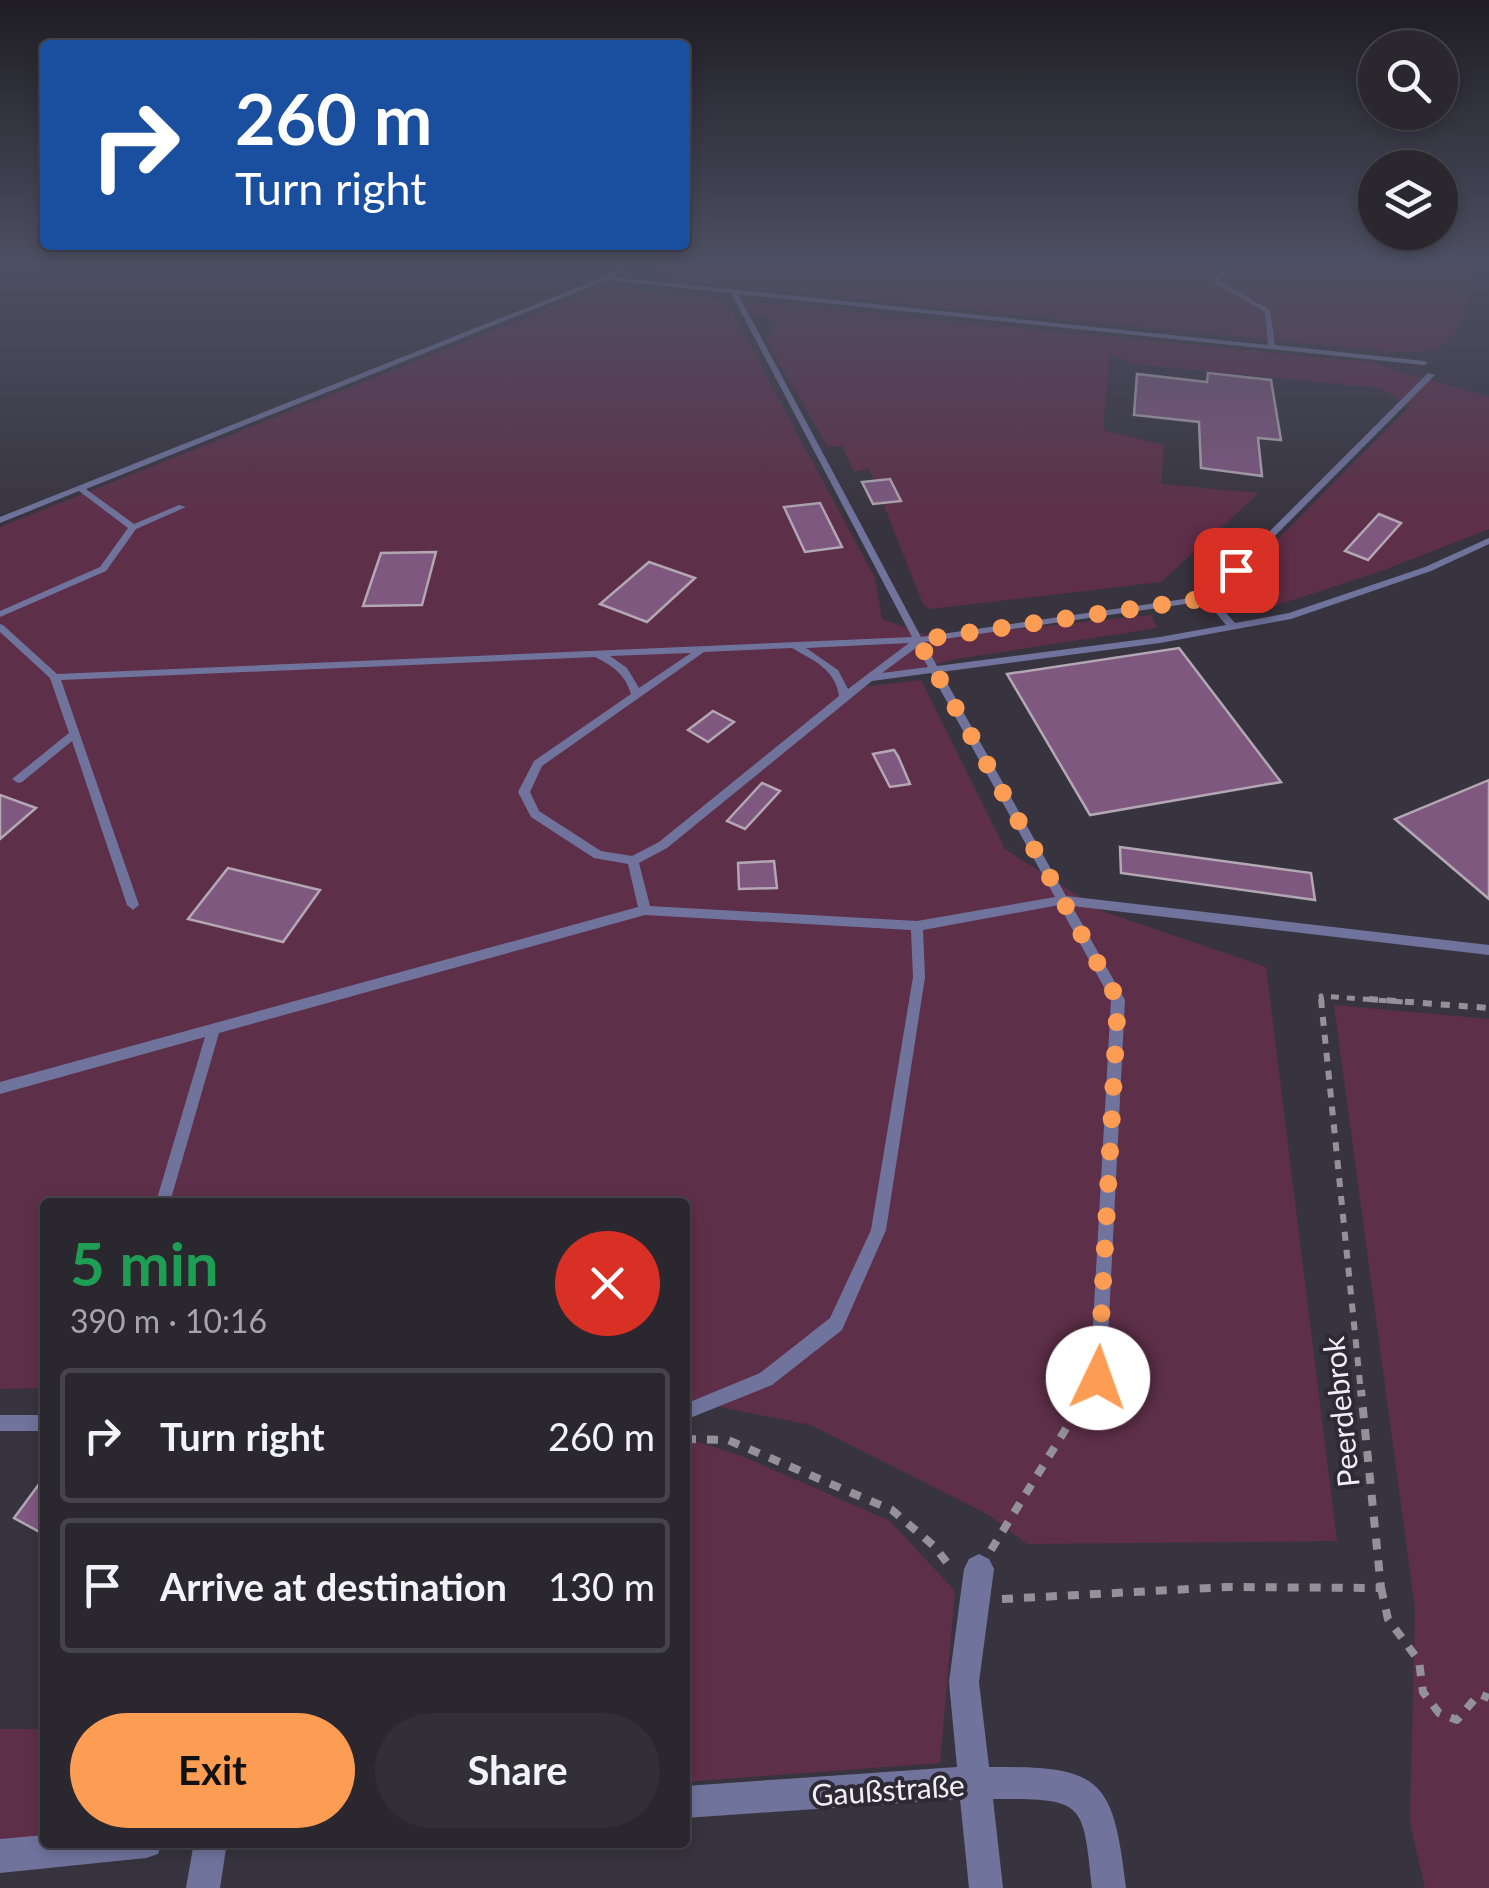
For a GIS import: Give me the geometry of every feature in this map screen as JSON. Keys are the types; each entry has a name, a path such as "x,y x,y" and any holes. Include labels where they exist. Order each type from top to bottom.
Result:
{"street":[{"path":"977,1585 964,1682 986,1888"},
{"name":"Gaußstraße","path":"690,1802 976,1783 1056,1784 1088,1798 1100,1830 1109,1888"},
{"path":"0,1856 83,1848"},
{"path":"203,1888 210,1848"}],"lane":[{"path":"0,520 428,349"},
{"path":"763,349 918,640 1118,1000 1098,1378"},
{"path":"1300,349 1424,363"},
{"path":"56,676 918,640 1208,598 1431,374"},
{"path":"80,488 133,527"},
{"path":"0,614 103,569 133,527 182,507"},
{"path":"869,678 936,672 1291,616 1428,570 1488,543"},
{"path":"1208,598 1234,628"},
{"path":"0,627 56,676 133,905"},
{"path":"701,650 538,764 524,792 536,814 598,854 633,861 662,845 918,640"},
{"path":"793,645 832,668 844,683 844,697"},
{"path":"596,654 620,666 632,678 636,695"},
{"path":"18,779 75,733"},
{"path":"633,861 644,910"},
{"path":"0,1088 644,910 916,926 1064,900 1489,950"},
{"path":"690,1410 766,1380 836,1324 878,1230 919,977 916,926"},
{"path":"164,1198 214,1029"},
{"path":"0,1423 40,1423"}],"path":[{"name":"Peerdebrok","path":"1380,1588 1321,996 1489,1008"},
{"path":"977,1585 1098,1378"},
{"path":"690,1439 728,1440 892,1510 977,1585 1380,1588 1388,1618 1418,1660 1423,1692 1439,1714 1457,1720 1479,1694 1489,1698"}],"shaded area":[{"path":"446,349 752,349 875,578 882,619 934,638 1151,615 1157,628 956,659 837,690 921,680 1005,849 1102,911 1266,967 1337,1541 1027,1544 989,1515 811,1425 690,1401 690,1198 40,1198 40,1388 0,1389 0,527"},
{"path":"771,349 1237,349 1368,362 1489,397 1489,529 1384,570 1262,610 1237,581 1409,407 1381,388 1132,364 1110,354 1103,430 1164,445 1161,484 1259,493 1161,582 930,609 923,604 869,468 854,472 842,446 828,447"},
{"path":"1365,349 1434,349 1431,350"},
{"path":"1334,1005 1489,1019 1489,1888 1425,1888 1410,1823 1415,1609"},
{"path":"690,1440 742,1456 890,1521 955,1591 940,1763 690,1782"},
{"path":"0,1729 40,1729 40,1840 0,1845"}],"building":[{"path":"1208,373 1271,380 1281,440 1258,438 1262,476 1201,468 1199,422 1134,415 1137,374 1207,382"},
{"path":"890,479 901,501 873,504 862,482"},
{"path":"820,503 842,547 805,552 784,507"},
{"path":"1379,514 1401,523 1368,560 1345,551"},
{"path":"436,552 422,605 363,606 381,553"},
{"path":"649,562 695,578 647,622 600,604"},
{"path":"1179,648 1281,782 1090,815 1007,674"},
{"path":"713,711 734,722 708,742 688,730"},
{"path":"894,750 910,784 890,787 873,754"},
{"path":"1489,780 1489,899 1395,819"},
{"path":"762,783 780,791 745,829 727,821"},
{"path":"0,795 36,808 0,839"},
{"path":"1120,847 1311,873 1315,900 1121,873"},
{"path":"774,861 777,888 739,889 738,863"},
{"path":"228,868 320,890 283,942 188,919"},
{"path":"40,1483 40,1532 14,1518"}],"route":[{"path":"1098,1378 1118,1000 918,640 1208,598 1236,570"}]}
